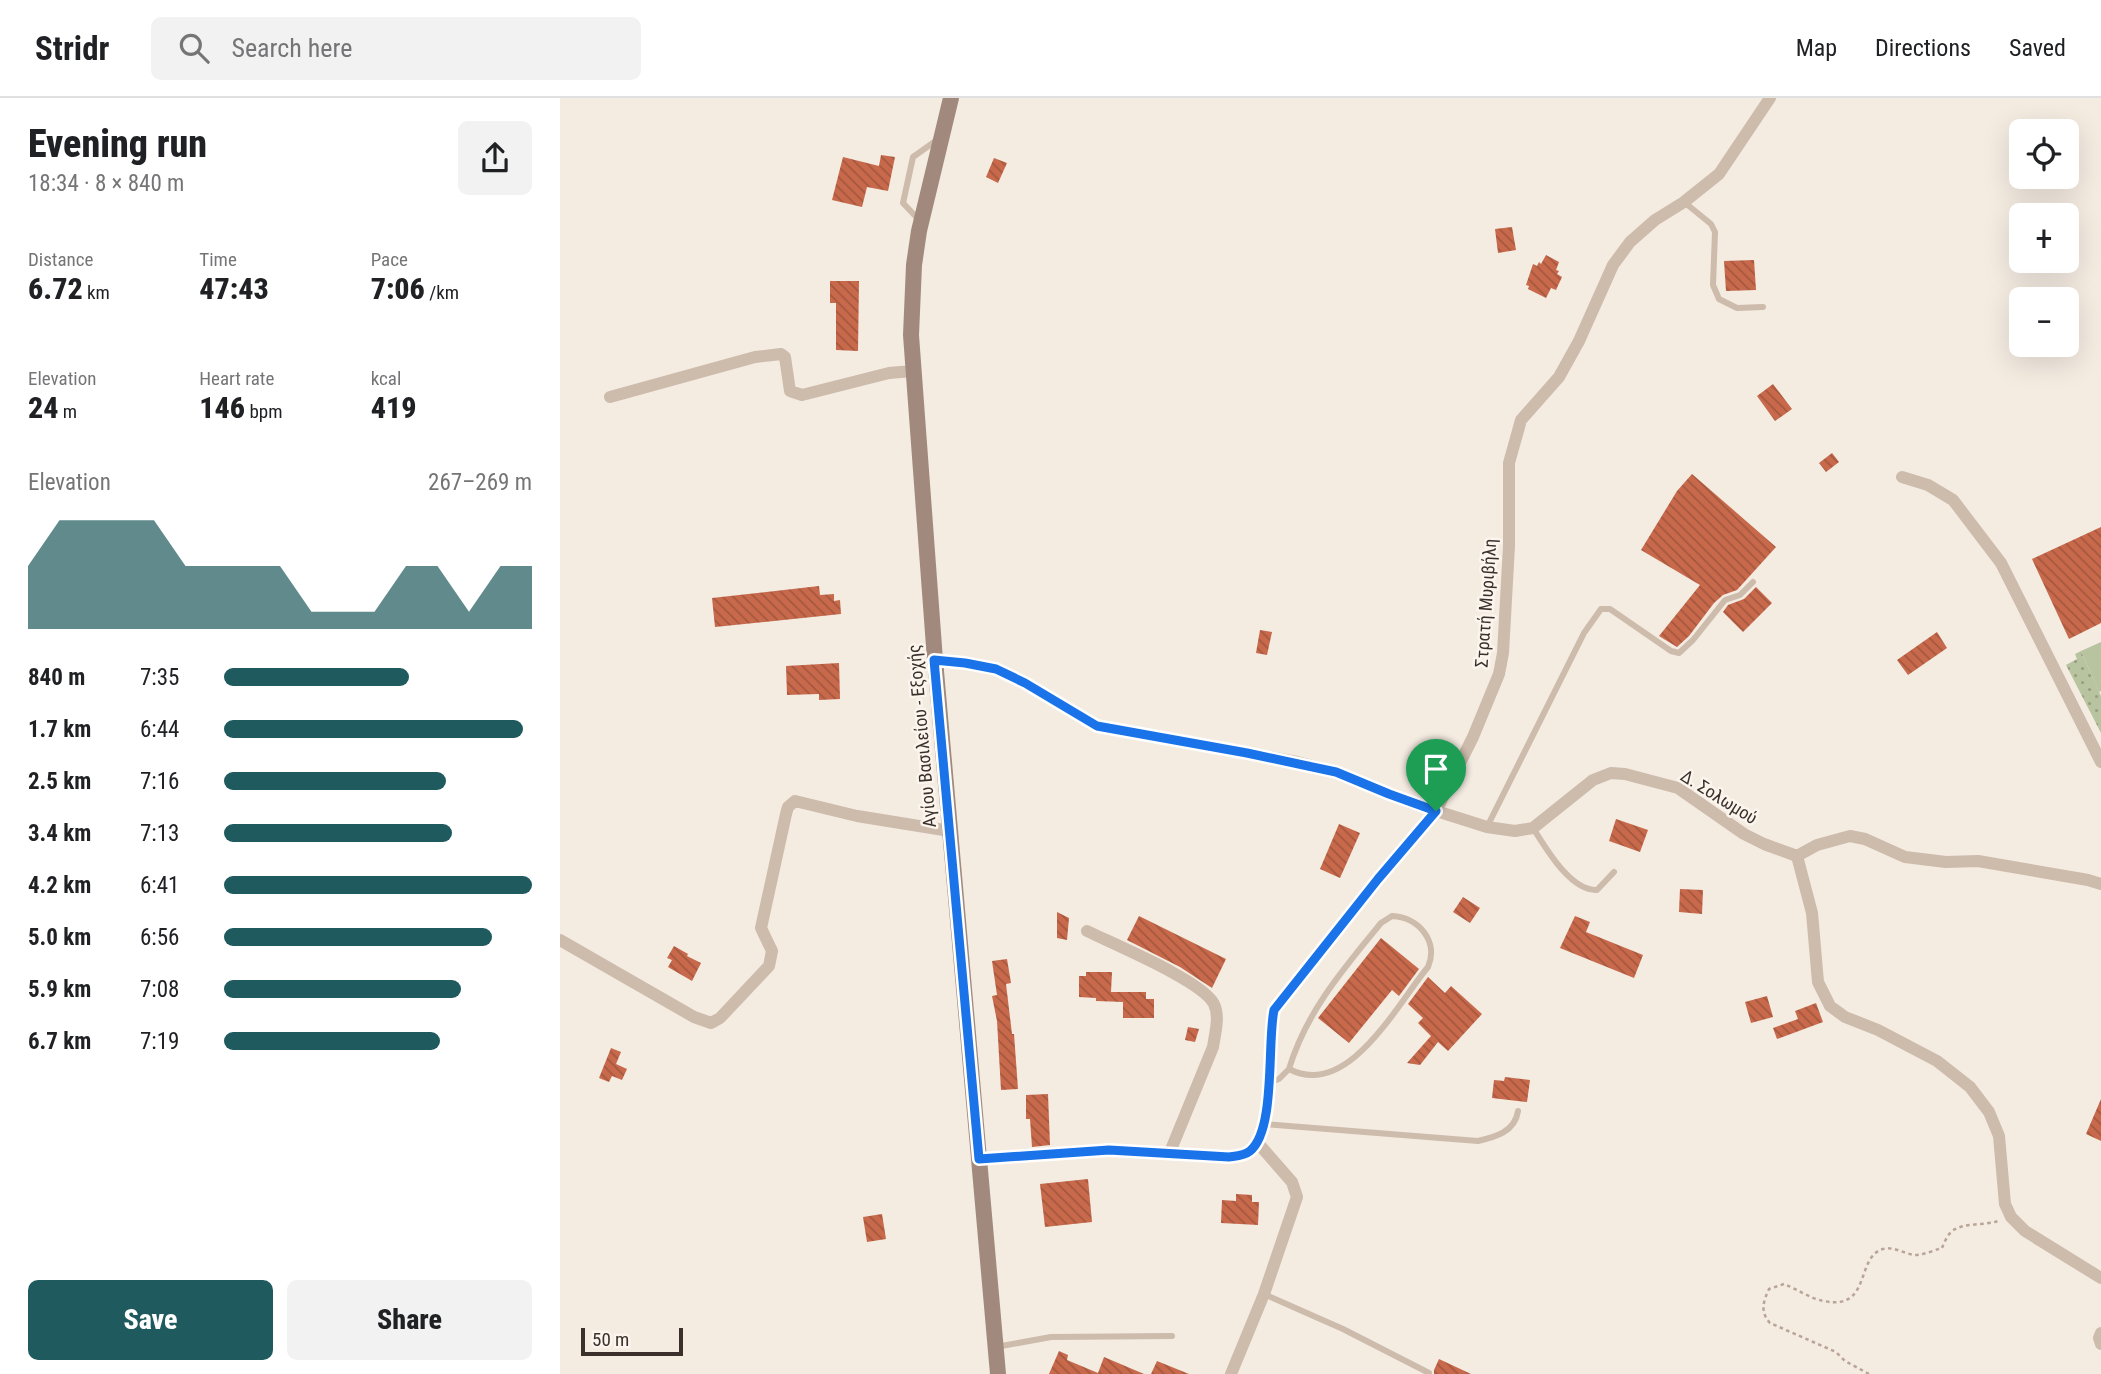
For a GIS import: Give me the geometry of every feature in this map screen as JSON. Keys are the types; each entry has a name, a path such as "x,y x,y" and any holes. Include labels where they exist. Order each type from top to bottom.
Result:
{"main road":[{"name":"Αγίου Βασιλείου - Εξοχής","path":"951,98 921,222 914,265 911,304 913,371 934,660 998,1374"}],"street":[{"name":"Στρατή Μυριβήλη","path":"1257,1142 1270,1082 1270,1029 1274,1010 1436,811 1473,737 1499,674 1503,653 1509,546 1509,463 1521,419 1559,377 1579,341 1607,276 1629,242 1719,174 1770,98"},
{"path":"610,397 755,357 776,354 785,358 790,391 793,394 802,395 888,373 913,371"},
{"path":"1902,477 1928,485 1953,500 2001,564 2101,762"},
{"path":"934,660 996,669 1097,726 1272,757 1336,772 1389,794 1487,827 1507,830 1533,828"},
{"name":"Δ. Σολωμού","path":"1533,828 1594,780 1611,773 1625,774 1678,788 1744,834 1797,856"},
{"path":"560,940 694,1017 711,1023 720,1018 769,966 772,958 772,951 761,928 786,814 791,803 795,801 857,816 950,831"},
{"path":"2101,884 1978,861 1946,862 1905,857 1865,839 1850,836 1817,845 1797,856 1812,914 1818,982 1830,1006 1845,1017 1878,1030 1937,1061 1970,1087 1989,1112 1999,1136 2005,1204 2011,1217 2025,1231 2101,1278"},
{"path":"1087,931 1184,979 1214,1004 1217,1021 1213,1046 1170,1152"},
{"path":"979,1159 1109,1150 1229,1157 1242,1155 1251,1150 1257,1142 1292,1182 1297,1197 1264,1294 1231,1374"},
{"path":"2101,1333 2101,1344"}],"lane":[{"path":"1684,202 1711,224 1715,232 1713,285 1719,299 1737,307 1763,307"},
{"path":"1487,827 1584,633 1601,609 1610,609 1671,651 1679,653 1726,600 1740,594 1753,582"},
{"path":"1533,828 1547,850 1575,883 1582,887 1597,890 1614,872"},
{"path":"1270,1082 1279,1079 1289,1069 1296,1046 1316,1007 1381,923 1392,916 1416,922 1428,937 1432,957 1428,968 1361,1053 1330,1072 1301,1075 1289,1069"},
{"path":"1263,1124 1478,1141 1506,1132 1513,1124 1518,1111"},
{"path":"1264,1294 1343,1329 1429,1373"},
{"path":"995,1348 1051,1337 1172,1336"}],"path":[{"path":"1869,1374 1845,1361 1836,1352 1770,1323 1764,1314 1763,1306 1769,1289 1784,1284 1820,1301 1841,1302 1858,1291 1871,1260 1881,1250 1886,1248 1915,1255 1928,1252 1942,1248 1951,1232 1964,1227 1988,1225 2011,1217"}],"green space":[{"path":"2101,642 2101,691 2099,692 2081,651"},
{"path":"2081,651 2101,696 2101,733 2066,665 2077,659 2075,654"}],"building":[{"path":"881,155 895,157 888,191 867,187 862,207 832,200 843,157 879,166"},
{"path":"994,158 1007,163 998,183 986,177"},
{"path":"1512,227 1516,250 1498,253 1495,229"},
{"path":"1546,255 1559,262 1556,270 1562,277 1556,290 1551,288 1546,298 1528,289 1529,286 1526,285 1533,264 1541,264"},
{"path":"1754,260 1756,290 1726,291 1724,261"},
{"path":"830,281 859,281 858,351 836,350 836,303 830,303"},
{"path":"1773,384 1792,409 1775,421 1757,396"},
{"path":"1832,453 1839,462 1826,472 1819,463"},
{"path":"1692,474 1776,547 1737,590 1723,595 1714,603 1689,636 1677,647 1659,636 1700,585 1641,550 1677,491"},
{"path":"2101,527 2101,623 2069,639 2032,559"},
{"path":"819,586 820,595 834,594 834,601 840,600 841,614 715,627 712,598"},
{"path":"1756,587 1772,603 1743,632 1723,612 1728,605 1744,599"},
{"path":"1260,630 1272,632 1267,655 1256,653"},
{"path":"1937,632 1947,648 1908,675 1897,660"},
{"path":"839,663 840,699 819,700 819,694 787,695 786,666"},
{"path":"1616,819 1648,830 1640,852 1609,841"},
{"path":"1339,824 1360,833 1340,878 1320,869"},
{"path":"1680,889 1703,890 1702,914 1679,912"},
{"path":"1463,897 1480,908 1470,923 1453,912"},
{"path":"1057,912 1069,918 1067,940 1057,938"},
{"path":"1139,916 1226,959 1212,988 1180,967 1127,940"},
{"path":"1575,916 1590,922 1586,932 1643,955 1634,978 1560,948"},
{"path":"1381,938 1419,969 1399,996 1392,990 1349,1043 1318,1018"},
{"path":"674,946 701,963 692,981 668,967 672,960 667,958"},
{"path":"1007,959 1011,983 1006,984 1014,1034 1018,1089 1001,1090 997,1021 992,996 997,995 992,961"},
{"path":"1086,972 1112,972 1111,992 1146,992 1146,999 1154,999 1154,1018 1123,1018 1123,1002 1079,997 1079,976 1086,976"},
{"path":"1428,977 1445,993 1451,986 1482,1014 1448,1051 1438,1042 1420,1065 1407,1063 1431,1036 1418,1023 1423,1018 1408,1004"},
{"path":"1767,996 1773,1017 1751,1023 1745,1002"},
{"path":"1816,1003 1823,1022 1777,1039 1773,1028 1798,1019 1795,1011"},
{"path":"1188,1027 1199,1029 1195,1042 1185,1040"},
{"path":"611,1048 621,1052 616,1064 627,1069 622,1080 612,1076 609,1082 599,1078"},
{"path":"1505,1077 1530,1080 1527,1102 1492,1098 1494,1080 1504,1081"},
{"path":"1048,1094 1050,1145 1032,1147 1030,1119 1026,1119 1026,1095"},
{"path":"2101,1099 2101,1141 2086,1134"},
{"path":"1088,1179 1092,1222 1045,1227 1040,1184"},
{"path":"1236,1194 1252,1195 1252,1202 1259,1202 1258,1225 1221,1223 1222,1200 1236,1201"},
{"path":"882,1214 886,1239 867,1242 863,1217"},
{"path":"1059,1351 1068,1355 1067,1360 1098,1373 1104,1357 1144,1374 1049,1374"},
{"path":"1439,1359 1471,1374 1434,1374"},
{"path":"1157,1361 1189,1374 1151,1374"}],"route":[{"path":"934,660 996,669 1097,726 1297,762 1336,772 1436,811 1274,1010 1270,1029 1270,1082 1263,1124 1251,1150 1229,1157 1109,1150 979,1159 934,660"}]}
